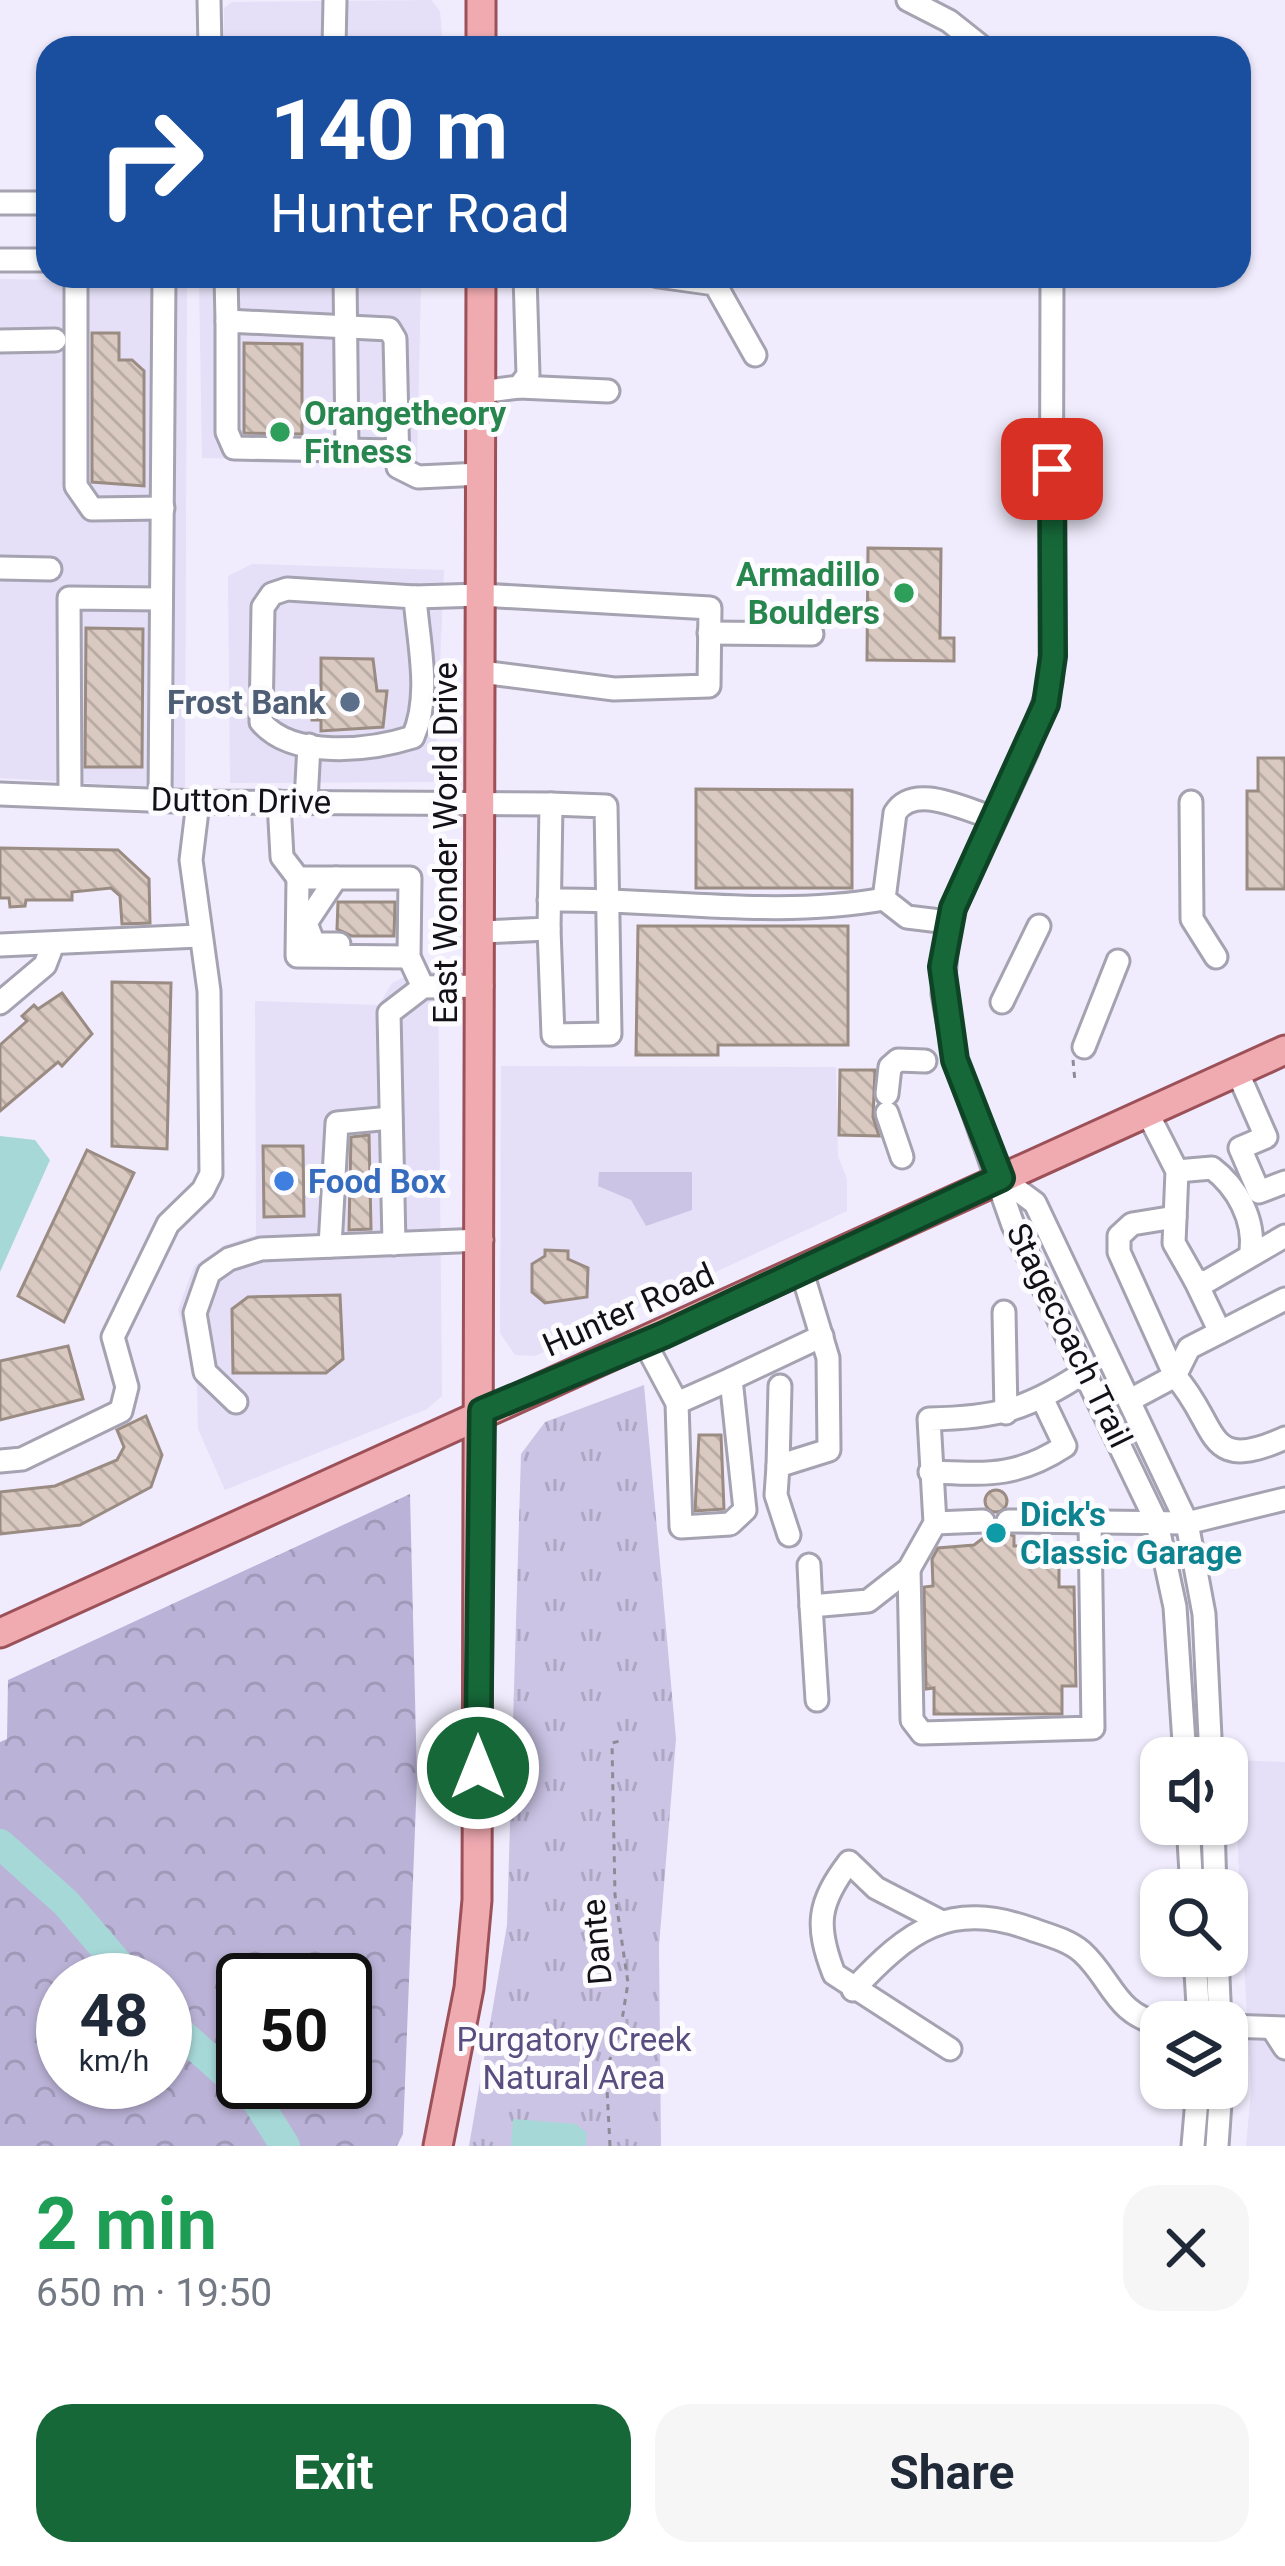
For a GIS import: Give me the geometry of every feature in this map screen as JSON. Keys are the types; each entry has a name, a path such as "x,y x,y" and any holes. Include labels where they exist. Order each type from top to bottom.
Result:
{"main road":[{"path":"481,0 481,36"},
{"name":"East Wonder World Drive","path":"438,2146 463,2027 477,1900 484,932 481,288"},
{"name":"Hunter Road","path":"0,1633 1285,1050"}],"street":[{"path":"209,0 210,36"},
{"path":"334,36 335,0"},
{"path":"908,0 950,21 968,36"},
{"path":"0,203 36,203"},
{"path":"0,260 36,260"},
{"path":"76,288 76,486 92,508 163,508"},
{"path":"160,799 164,288"},
{"path":"226,288 227,439 234,448 395,451"},
{"path":"344,288 347,449"},
{"path":"519,387 527,375 525,288"},
{"path":"718,288 755,355"},
{"path":"1001,1178 946,1024 942,967 948,922 1027,751 1051,682 1052,288"},
{"path":"227,321 345,324 394,334 395,451 403,473 481,474"},
{"path":"0,341 56,340"},
{"path":"481,392 519,387 608,391"},
{"path":"0,568 50,568"},
{"path":"415,597 422,716 412,737 387,745 309,745 275,739 261,722 260,638 263,607 272,593 287,589 415,597 481,595 710,608 709,686 614,689 482,672"},
{"path":"70,796 69,598 161,599"},
{"path":"710,633 812,634"},
{"path":"306,802 309,745"},
{"name":"Dutton Drive","path":"0,794 198,802 606,806 608,899"},
{"path":"884,899 895,813 902,802 916,796 994,818"},
{"path":"0,1461 22,1459 112,1418 126,1400 113,1337 168,1224 203,1190 211,1174 209,991 191,860 198,802"},
{"path":"279,802 282,857 298,878 297,956 409,957"},
{"path":"1192,802 1192,919 1216,957"},
{"path":"551,804 553,1035 610,1034 608,899"},
{"path":"298,878 410,878 409,957 423,987"},
{"path":"336,878 306,923 314,944 367,944 380,956"},
{"path":"550,900 608,899 675,908 884,899 907,917 948,922"},
{"path":"1002,1002 1039,926"},
{"path":"484,932 549,929"},
{"path":"0,945 199,936"},
{"path":"0,1003 45,965 53,944"},
{"path":"1079,1049 1118,961"},
{"path":"394,1244 389,1013 423,987 482,986"},
{"path":"902,1157 887,1103 890,1067 898,1060 925,1061"},
{"path":"1237,1071 1266,1137 1240,1148 1246,1163 1259,1192 1285,1182"},
{"path":"1147,1112 1178,1171 1174,1243 1220,1331"},
{"path":"330,1246 337,1123 392,1118"},
{"path":"1178,1171 1212,1168 1234,1185 1253,1237 1250,1260 1206,1282 1195,1280"},
{"name":"Stagecoach Trail","path":"1001,1178 1013,1226 1156,1522 1175,1607 1184,1737"},
{"name":"Stagecoach Trail","path":"1001,1178 1035,1203 1132,1399 1186,1523 1204,1614 1210,1737"},
{"path":"1175,1217 1132,1224 1119,1236 1119,1252 1175,1376 1219,1448 1252,1453 1285,1438"},
{"path":"1251,1252 1285,1236"},
{"path":"236,1402 205,1372 195,1313 209,1273 229,1259 262,1250 482,1240"},
{"path":"778,1466 829,1450 828,1358 802,1271"},
{"path":"1132,1399 1175,1376 1189,1348 1285,1298"},
{"path":"1004,1312 1006,1413"},
{"path":"677,1403 822,1336"},
{"path":"645,1342 677,1403 680,1527 730,1524 745,1510 730,1379"},
{"path":"811,1606 868,1601 909,1569 935,1523 928,1419 1006,1413 1043,1400 1087,1372"},
{"path":"780,1386 776,1495 789,1535"},
{"path":"930,1472 997,1474 1031,1468 1065,1446 1043,1400"},
{"path":"1008,1521 1186,1523 1285,1499"},
{"path":"935,1523 983,1521"},
{"path":"909,1569 912,1720 922,1733 1093,1728 1090,1521"},
{"path":"809,1565 817,1700"},
{"path":"942,1922 876,1888 849,1862 828,1888 820,1926 834,1974 950,2049"},
{"path":"853,1990 903,1940 965,1915 1006,1919 1078,1949 1122,2007 1140,2015"},
{"path":"1248,2026 1278,2028 1285,2048"},
{"path":"1192,2146 1196,2109"},
{"path":"1217,2146 1220,2109"}],"path":[{"path":"1075,1082 1079,1049"},
{"name":"Dante","path":"610,2146 606,2070 620,2032 628,1983 615,1895 611,1743 624,1740"}],"shaded area":[{"path":"431,0 440,11 442,36 224,36 224,8 232,2"},
{"path":"0,279 36,280 36,288 187,288 185,789 0,778"},
{"path":"199,288 421,288 417,462 202,458"},
{"path":"252,564 444,570 435,782 230,783 228,576"},
{"path":"438,970 442,1396 427,1409 225,1490 198,1429 197,1386 178,1310 194,1266 225,1245 256,1235 255,1001 379,1005 392,983 414,972"},
{"path":"501,1066 836,1067 838,1156 847,1179 847,1211 535,1356 515,1355 500,1333"},
{"path":"0,1136 35,1140 50,1160 0,1272"},
{"path":"1248,1761 1285,1762 1285,2146 1246,2146 1251,2091 1245,1977 1248,1869 1239,1869 1238,1845 1248,1845"},
{"path":"513,2119 576,2124 587,2133 586,2146 511,2146"}],"green space":[{"path":"599,1172 692,1172 692,1210 646,1226 631,1200 598,1186"},
{"name":"Purgatory Creek Natural Area","path":"644,1385 676,1739 659,1946 661,2146 469,2146 507,1925 521,1454 545,1422"},
{"path":"410,1494 417,1778 403,2134 397,2146 0,2146 0,1742 7,1739 8,1680"}],"building":[{"path":"92,333 119,333 119,360 132,360 144,371 144,486 92,482"},
{"path":"244,343 302,344 302,434 244,433"},
{"name":"Armadillo Boulders","path":"868,548 941,549 940,638 954,638 954,661 867,660"},
{"path":"86,628 143,629 142,767 85,767"},
{"name":"Frost Bank","path":"321,658 373,659 377,691 387,691 383,727 321,731 321,720 312,720 312,693 321,693"},
{"path":"1258,758 1285,758 1285,889 1247,889 1247,791 1258,791"},
{"path":"696,789 852,790 852,888 696,888"},
{"path":"0,848 118,850 149,879 150,923 122,924 120,896 111,888 72,892 72,900 26,900 25,906 10,907 9,898 0,898"},
{"path":"338,902 395,902 394,936 352,936 337,929"},
{"path":"638,926 848,926 848,1045 718,1045 718,1055 636,1055"},
{"path":"112,982 171,983 167,1149 112,1146"},
{"path":"62,993 92,1034 62,1066 58,1062 0,1111 0,1045 27,1021 22,1016 34,1005 38,1009"},
{"path":"840,1070 875,1070 873,1117 879,1136 839,1135"},
{"path":"369,1135 371,1229 349,1230 351,1137"},
{"name":"Food Box","path":"263,1146 303,1146 304,1216 264,1217"},
{"path":"87,1150 134,1173 64,1322 18,1296"},
{"path":"545,1250 568,1251 568,1259 588,1268 587,1297 545,1303 532,1292 532,1264 545,1256"},
{"path":"340,1295 343,1359 326,1373 233,1373 232,1309 248,1297"},
{"path":"68,1346 83,1399 0,1420 0,1361"},
{"path":"146,1416 162,1455 151,1487 80,1525 0,1534 0,1492 55,1486 117,1460 124,1447 117,1430"},
{"path":"699,1435 721,1435 724,1509 695,1511"},
{"path":"996,1490 1007,1501 996,1512 985,1501"},
{"path":"995,1529 1014,1536 1014,1546 1059,1545 1059,1587 1074,1587 1076,1686 1062,1686 1062,1714 934,1714 934,1688 926,1689 924,1587 933,1586 932,1559 938,1548 974,1545"}],"waterway":[{"path":"0,1844 66,1903 109,1953"},
{"path":"192,2043 257,2101 285,2146"}],"place":[{"name":"Orangetheory Fitness","path":"280,432"},
{"name":"Armadillo Boulders","path":"904,593"},
{"name":"Frost Bank","path":"350,702"},
{"name":"Food Box","path":"284,1181"},
{"name":"Dick's Classic Garage","path":"996,1533"}],"route":[{"path":"478,1768 482,1411 664,1335 1001,1178 955,1060 946,1024 942,967 953,908 1027,751 1051,682 1052,469"}]}
